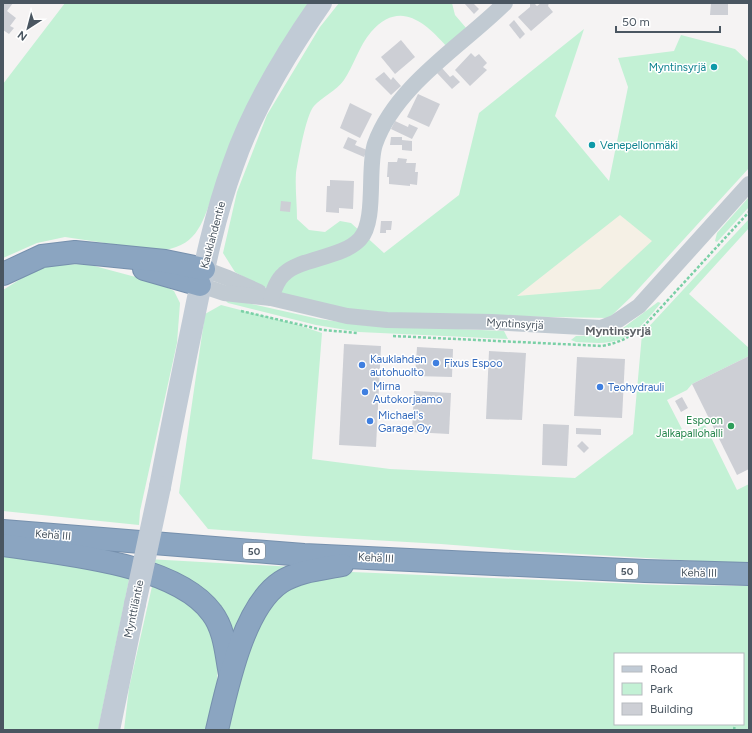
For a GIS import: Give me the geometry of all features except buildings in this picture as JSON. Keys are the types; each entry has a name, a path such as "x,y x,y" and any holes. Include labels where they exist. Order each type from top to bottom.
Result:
{"highway":[{"path":"3,274 42,256 70,253 95,254 173,279 202,277"},
{"path":"5,534 114,563 156,576 180,586 201,600 213,614 222,632 230,674"},
{"name":"Kehä III","path":"5,534 304,555 637,571 749,574"},
{"path":"217,730 230,674 255,609 265,596 280,582 297,574 370,558"}],"street":[{"name":"Kauklahdentie","path":"160,487 202,277 233,165 269,86 301,31 321,3"},
{"path":"271,298 277,282 284,273 351,247 362,238 368,222 375,145 391,114 420,77 506,3"},
{"name":"Myntinsyrjä","path":"202,277 224,293 271,298 347,316 380,319 601,328 614,323 639,306 749,184"},
{"name":"Mynttiläntie","path":"109,730 160,487"}],"green space":[{"path":"65,3 312,3 213,194 205,216 195,233 189,240 181,245 171,249 158,251 65,237 37,243 3,258 3,84"},
{"path":"339,3 452,3 455,15 467,29 447,47 420,22 401,16 391,17 381,22 367,37 344,80 314,106 308,118 296,173 296,184 297,219 309,230 325,232 340,221 351,223 384,253 459,195 479,113 584,29 555,116 609,181 628,87 618,58 674,51 681,35 735,49 749,62 749,168 631,297 609,318 393,314 317,305 258,285 235,272 223,253 237,192 267,115 320,27"},
{"path":"749,197 749,207 717,242 715,241 717,233"},
{"path":"749,219 749,228 689,294 749,348 749,356 692,384 687,390 667,400 685,435 705,425 737,490 749,484 749,564 527,551 208,529 179,493 205,314 221,305 295,324 322,333 312,459 390,469 575,478 633,434 642,334"},
{"path":"87,264 158,283 174,291 180,303 177,343 140,511 139,525 3,511 3,290 43,265"},
{"path":"229,299 319,319 362,325 504,331 508,339 359,332 316,325 228,303 226,301"},
{"path":"658,302 661,303 644,322 625,337 610,342 601,343 576,342 571,340 576,336 608,335 619,331"},
{"path":"3,552 130,575 98,730 3,730"},
{"path":"129,558 295,567 234,649 230,632"},
{"path":"352,572 660,585 749,586 749,730 228,730 249,649 273,599 309,578"},
{"path":"153,582 178,594 191,603 203,616 211,631 218,664 215,698 205,730 124,730 129,688"}],"sand":[{"path":"620,215 652,241 600,289 517,296"}],"place":[{"name":"Myntinsyrjä","path":"714,67"},
{"name":"Venepellonmäki","path":"592,145"},
{"name":"Fixus Espoo","path":"436,363"},
{"name":"Kauklahden autohuolto","path":"362,365"},
{"name":"Teohydrauli","path":"600,387"},
{"name":"Mirna Autokorjaamo","path":"365,392"},
{"name":"Michael's Garage Oy","path":"370,421"},
{"name":"Espoon Jalkapallohalli","path":"731,426"}],"district":[{"name":"Myntinsyrjä","path":"618,331"}]}
